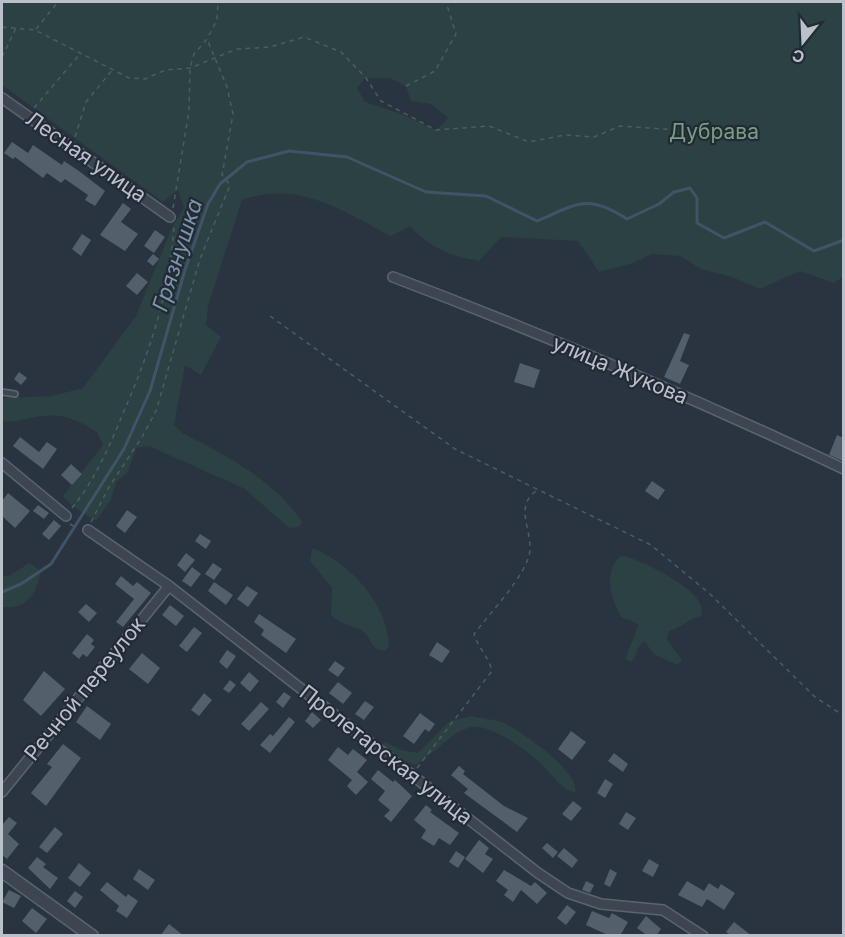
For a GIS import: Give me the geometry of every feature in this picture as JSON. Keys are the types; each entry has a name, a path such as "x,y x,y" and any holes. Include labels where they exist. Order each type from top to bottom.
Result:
{"street":[{"name":"Лесная улица","path":"2,98 170,217"},
{"name":"улица Жукова","path":"393,277 489,313 759,429 843,469"},
{"path":"2,464 66,518"},
{"name":"Пролетарская улица","path":"86,531 169,586 538,873 568,893 601,904 663,910 703,936"},
{"name":"Речной переулок","path":"2,792 169,586"},
{"path":"2,871 92,936"}],"lane":[{"path":"2,392 15,394"}],"path":[{"path":"35,30 58,2"},
{"path":"207,39 227,87 233,114 222,175 230,185 200,259 156,411 109,487 86,531 66,518 82,496 108,451 150,350 164,302 173,254 174,225 170,217 176,197 189,111 190,68 194,54 207,39 217,20 218,2"},
{"path":"406,86 435,71 456,34 446,2"},
{"path":"2,27 35,30 114,68 129,78 145,79 165,70 190,68 237,49 270,47 303,37 342,52 366,78 381,101 436,130 489,126 529,141 565,135 594,136 620,126 708,132"},
{"path":"2,57 16,28"},
{"path":"27,116 81,54"},
{"path":"72,147 86,102 114,68"},
{"path":"270,316 455,449 651,545 710,594 815,698 843,716"},
{"path":"412,775 492,671 474,634 524,569 530,552 524,508 526,498 537,491"}],"green space":[{"name":"Дубрава","path":"2,2 843,2 844,276 834,283 800,271 760,289 732,277 701,269 680,256 652,254 633,263 599,272 578,241 501,237 479,261 441,250 425,240 410,226 391,236 337,208 301,196 263,195 242,200 208,306 206,325 221,337 201,375 185,365 174,425 182,433 215,450 264,481 291,507 302,522 299,527 289,528 245,489 149,446 136,448 128,472 116,482 111,500 96,521 72,506 63,496 103,445 97,432 73,419 57,416 2,421 2,398 52,396 83,388 136,316 171,230 184,207 178,190 163,202 2,85","holes":["365,78 390,78 406,86 411,101 431,104 448,118 436,130 399,113 365,102 357,88"]},
{"path":"312,548 340,563 364,586 374,600 387,630 389,646 385,651 376,648 361,630 342,623 331,615 332,588 310,561"},
{"path":"625,556 674,579 696,597 701,607 701,616 669,631 667,640 682,660 678,665 655,655 644,641 631,662 625,659 639,624 621,617 614,602 610,579 614,564 619,557"},
{"path":"29,563 41,571 33,593 18,606 2,607 2,576 11,575"},
{"path":"472,716 504,723 536,743 569,775 575,785 575,793 562,785 519,746 486,729 476,727 460,731 415,765 393,756 383,744 385,742 401,750 418,753 450,721"}],"building":[{"path":"12,142 28,153 33,145 62,165 64,161 105,191 95,206 85,200 88,195 65,179 61,183 47,173 43,178 15,157 13,159 4,153"},
{"path":"123,203 131,209 121,222 138,234 125,251 100,235"},
{"path":"155,230 165,237 154,253 144,246"},
{"path":"82,234 91,240 81,256 72,249"},
{"path":"153,254 159,259 153,266 147,261"},
{"path":"137,273 148,282 137,295 126,286"},
{"path":"684,333 690,335 680,361 689,365 680,384 664,377"},
{"path":"520,363 540,370 534,388 514,382"},
{"path":"19,372 27,378 21,385 14,379"},
{"path":"837,435 843,438 843,461 829,455"},
{"path":"20,437 39,452 47,442 57,449 43,469 13,446"},
{"path":"71,464 82,474 72,485 61,475"},
{"path":"652,481 665,490 658,500 645,491"},
{"path":"8,493 30,511 15,528 2,516 2,501"},
{"path":"38,505 49,513 44,519 33,511"},
{"path":"127,510 137,517 125,533 116,526"},
{"path":"54,520 61,526 49,540 42,534"},
{"path":"200,534 211,541 206,549 195,541"},
{"path":"186,553 195,560 185,572 177,565"},
{"path":"213,563 222,569 214,580 205,574"},
{"path":"192,567 201,574 191,587 182,581"},
{"path":"121,576 133,586 137,582 151,593 123,627 116,622 134,599 115,584"},
{"path":"214,582 233,595 226,605 208,591"},
{"path":"247,586 258,593 248,607 237,599"},
{"path":"86,604 97,613 89,622 78,612"},
{"path":"170,605 184,616 176,626 162,615"},
{"path":"259,614 296,639 286,653 261,635 264,630 254,622"},
{"path":"194,627 202,633 187,652 179,646"},
{"path":"87,634 94,640 91,644 95,647 87,657 83,654 79,659 72,653"},
{"path":"437,642 450,651 442,663 429,655"},
{"path":"227,650 236,656 227,669 219,662"},
{"path":"142,653 160,668 148,684 129,669"},
{"path":"335,661 345,668 338,677 328,670"},
{"path":"44,671 65,689 41,716 23,700"},
{"path":"249,672 259,681 250,692 240,683"},
{"path":"230,680 236,685 229,693 223,689"},
{"path":"338,682 352,693 343,704 329,693"},
{"path":"284,692 291,697 283,708 276,702"},
{"path":"204,693 212,700 199,716 191,710"},
{"path":"365,701 374,707 364,720 355,714"},
{"path":"261,702 269,709 249,731 241,724"},
{"path":"87,706 111,724 100,740 76,722"},
{"path":"312,712 321,720 313,728 305,721"},
{"path":"420,713 435,724 429,732 425,729 414,744 403,736"},
{"path":"289,717 295,722 270,753 260,745 270,734 273,736"},
{"path":"571,731 586,742 572,760 558,749"},
{"path":"63,744 81,758 46,806 31,793 52,767 47,764"},
{"path":"338,747 348,755 353,749 367,760 357,772 368,782 356,795 347,786 352,780 328,760"},
{"path":"614,753 628,764 623,772 608,761"},
{"path":"459,766 465,771 463,774 504,806 528,818 517,832 464,793 468,789 451,775"},
{"path":"378,770 393,782 395,780 412,796 391,822 384,816 390,810 378,800 385,791 371,779"},
{"path":"605,779 613,784 605,798 597,793"},
{"path":"573,801 582,808 571,821 562,814"},
{"path":"426,805 432,810 430,812 459,833 450,845 439,838 434,846 421,838 426,830 414,820"},
{"path":"626,812 636,818 628,830 619,824"},
{"path":"9,817 17,823 8,834 19,844 7,859 2,855 2,825"},
{"path":"55,827 63,834 47,853 39,847"},
{"path":"479,840 489,848 485,854 493,859 483,873 465,859"},
{"path":"547,843 558,852 553,858 542,848"},
{"path":"564,848 578,860 572,868 557,856"},
{"path":"456,851 465,857 458,868 449,862"},
{"path":"37,857 46,864 43,867 58,878 50,889 28,868"},
{"path":"649,859 659,865 653,877 642,871"},
{"path":"79,863 91,873 80,887 68,878"},
{"path":"139,869 155,880 148,890 133,879"},
{"path":"610,869 617,873 610,887 604,884"},
{"path":"504,870 531,886 535,882 547,893 537,904 521,890 513,902 504,895 508,890 496,881"},
{"path":"586,881 594,885 590,893 582,890"},
{"path":"687,881 704,891 709,883 718,889 721,884 735,893 724,910 707,899 702,907 678,895"},
{"path":"107,882 126,897 128,894 138,901 127,918 116,911 119,906 100,890"},
{"path":"9,890 21,896 14,908 2,902"},
{"path":"75,891 83,897 75,908 67,901"},
{"path":"567,905 576,912 566,925 557,918"},
{"path":"32,908 47,919 36,933 22,921"},
{"path":"592,911 609,918 612,913 628,922 620,936 610,936 586,925"},
{"path":"646,916 661,929 656,936 648,936 637,928"},
{"path":"734,922 752,936 731,936 726,932"},
{"path":"169,924 184,936 160,936"}],"waterway":[{"name":"Грязнушка","path":"2,592 21,584 51,564 124,449 150,391 185,270 208,204 220,184 247,162 289,151 347,157 426,192 486,196 537,221 582,204 602,206 627,219 659,204 674,192 690,188 697,198 697,223 724,238 765,222 814,251 844,240"}]}
